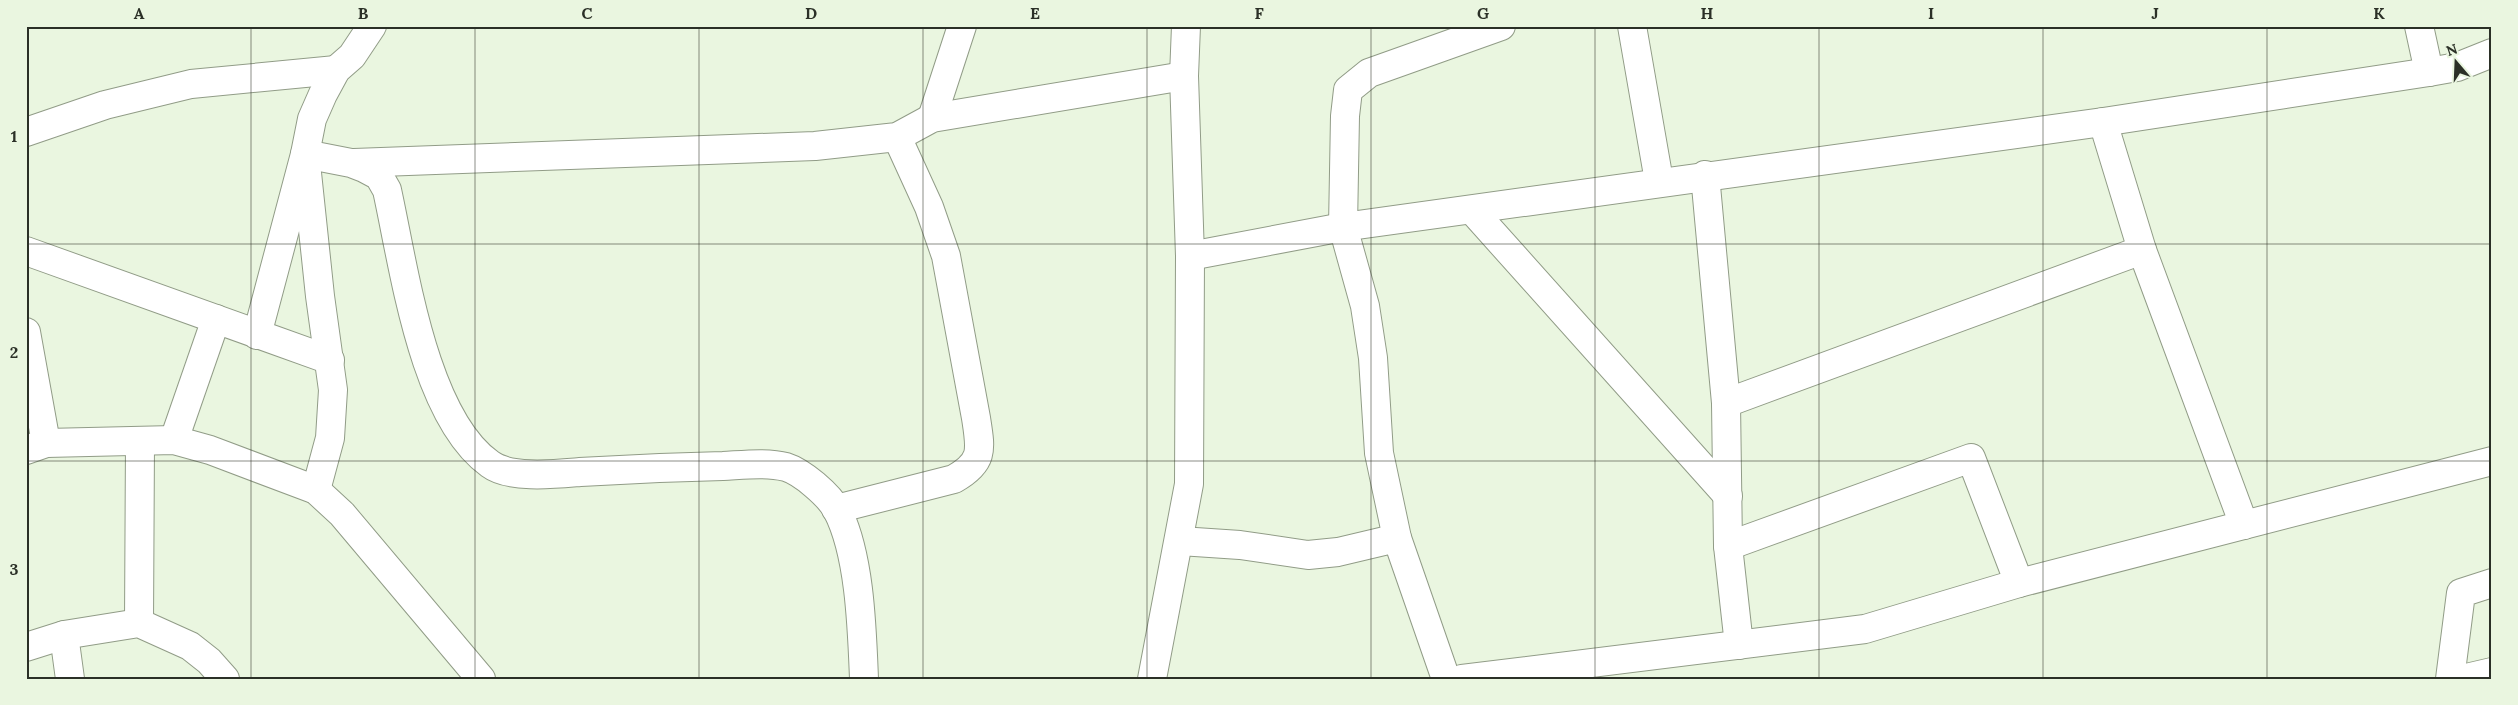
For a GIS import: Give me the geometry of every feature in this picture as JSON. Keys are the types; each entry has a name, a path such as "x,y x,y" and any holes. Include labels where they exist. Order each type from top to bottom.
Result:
{"street":[{"path":"257,335 312,119 336,70 352,56 372,26"},
{"path":"932,118 962,26"},
{"path":"1152,679 1180,541 1189,484 1190,256 1184,76 1186,26"},
{"path":"1446,679 1397,538 1379,453 1373,358 1365,306 1343,227 1345,116 1348,90 1369,73 1501,26"},
{"path":"1632,26 1658,182"},
{"path":"2419,26 2429,72"},
{"path":"1190,256 1343,227 1472,210 1705,175 2103,122 2429,72 2457,67 2492,53"},
{"path":"26,132 104,105 191,84 336,70"},
{"path":"304,154 351,163 770,149 848,144 897,137 932,118 1184,76"},
{"path":"2103,122 2142,250 2244,525"},
{"path":"836,508 954,479 969,470 978,459 980,442 978,426 946,256 929,207 897,137"},
{"path":"304,154 333,390 330,438 316,490"},
{"path":"351,163 379,176 387,190 419,333 432,378 448,413 461,433 491,465 515,472 549,475 695,466 753,465 785,467 801,474 836,508 856,576 862,622 864,679"},
{"path":"1705,175 1726,403 1728,546 1739,645"},
{"path":"1472,210 1728,496"},
{"path":"1726,403 2142,250"},
{"path":"26,251 330,360"},
{"path":"174,440 216,319"},
{"path":"26,332 36,447 174,440 210,450 316,490 342,514 481,679"},
{"path":"139,623 140,442"},
{"path":"1728,546 1971,458 2019,583"},
{"path":"1462,679 1866,629 2019,583 2492,461"},
{"path":"1180,541 1240,545 1308,555 1338,552 1397,538"},
{"path":"2450,679 2460,593 2492,583"},
{"path":"26,646 64,635 139,623 190,646 209,661 226,679"},
{"path":"64,635 70,679"},
{"path":"2462,679 2492,672"}]}
